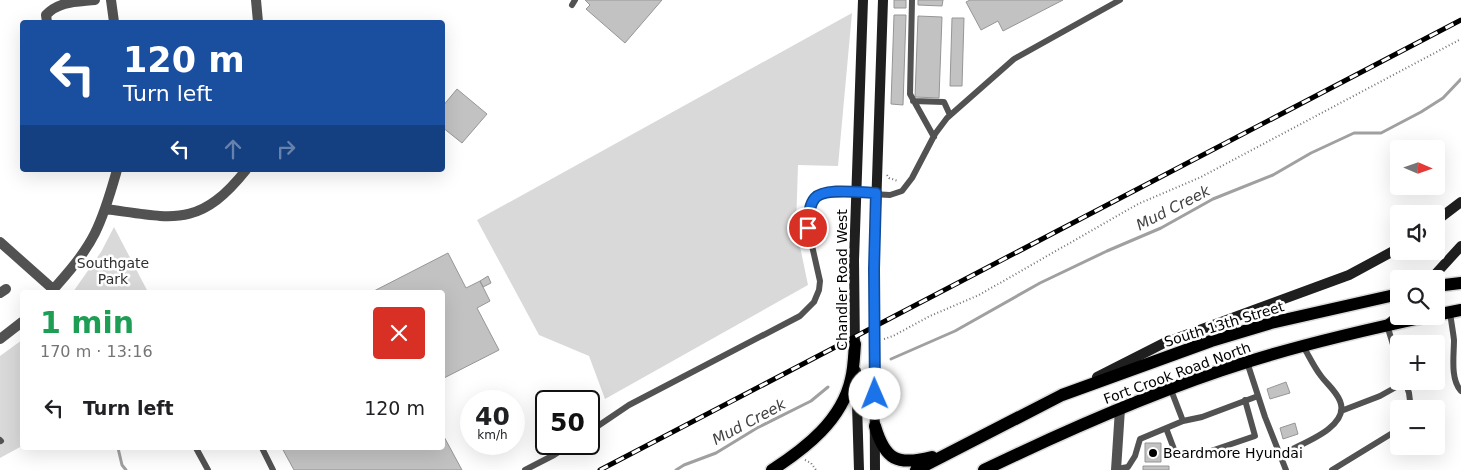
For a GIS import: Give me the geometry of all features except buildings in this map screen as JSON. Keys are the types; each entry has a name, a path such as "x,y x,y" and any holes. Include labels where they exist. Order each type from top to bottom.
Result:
{"main road":[{"name":"Chandler Road West","path":"859,470 854,260 863,0"},
{"path":"875,470 876,193 883,0"},
{"path":"1445,215 1461,202"},
{"path":"1439,270 1461,246"},
{"path":"916,470 1164,343 1349,275 1390,253"},
{"path":"1445,285 1461,283"},
{"name":"South 13th Street","path":"1062,395 1211,341 1271,324 1390,296"},
{"name":"Fort Crook Road North","path":"984,470 1046,440 1120,409 1248,362 1387,325"},
{"path":"772,470 796,454 822,431 842,405 852,378 855,344"},
{"path":"875,426 884,450 898,460 917,460 951,451"}],"street":[{"path":"47,20 46,15 51,10 66,2 95,0"},
{"path":"111,0 114,20"},
{"path":"256,0 258,20"},
{"path":"53,290 70,271 94,234 105,209 116,172"},
{"path":"105,209 166,218 192,215 210,205 231,189 244,172"},
{"path":"0,242 51,290"},
{"path":"0,339 20,324"},
{"path":"1116,470 1120,409"}],"lane":[{"path":"912,0 910,94 934,137"},
{"path":"600,425 629,405 800,316 814,302 819,290 820,281 808,228 809,210 814,198 822,194 836,192 890,195 902,191 912,178 934,137 950,115 1014,58 1120,0"},
{"path":"914,101 944,102 950,115"},
{"path":"1456,311 1454,344 1456,380 1461,390"},
{"path":"1387,325 1390,335"},
{"path":"1454,344 1461,343"},
{"path":"1280,455 1333,426 1340,418 1342,411 1337,395 1320,374 1303,346"},
{"path":"1248,362 1258,396 1286,470"},
{"path":"1171,390 1183,421"},
{"path":"1342,411 1391,390"},
{"path":"1116,470 1128,467 1135,456 1140,440 1183,421 1202,417 1258,396"},
{"path":"1166,428 1177,457 1202,454 1255,436 1245,400"},
{"path":"1332,470 1390,435"},
{"path":"197,450 208,470"},
{"path":"263,450 273,470"},
{"path":"525,470 554,455"}],"path":[{"path":"874,342 893,336 930,316 978,295 1138,204 1200,176 1461,39"},
{"path":"796,454 811,463 816,470"}],"green space":[{"path":"852,13 838,166 798,165 796,227 808,285 605,399 589,356 539,335 477,220"},
{"name":"Southgate Park","path":"114,227 147,290 74,290 101,252"},
{"path":"20,341 20,447 0,458 0,356"}],"waterway":[{"name":"Mud Creek","path":"891,359 955,331 1040,283 1161,228 1213,199 1273,175 1311,153 1354,133 1381,133 1443,98 1461,79"},
{"name":"Mud Creek","path":"676,470 716,453 757,428 811,401 828,387"},
{"path":"118,450 122,465 126,470"}],"railway":[{"path":"600,470 1461,20"}],"place":[{"name":"Beardmore Hyundai","path":"1153,453"}],"route":[{"path":"808,228 809,210 814,198 822,194 836,192 876,193 874,269 875,394"}]}
